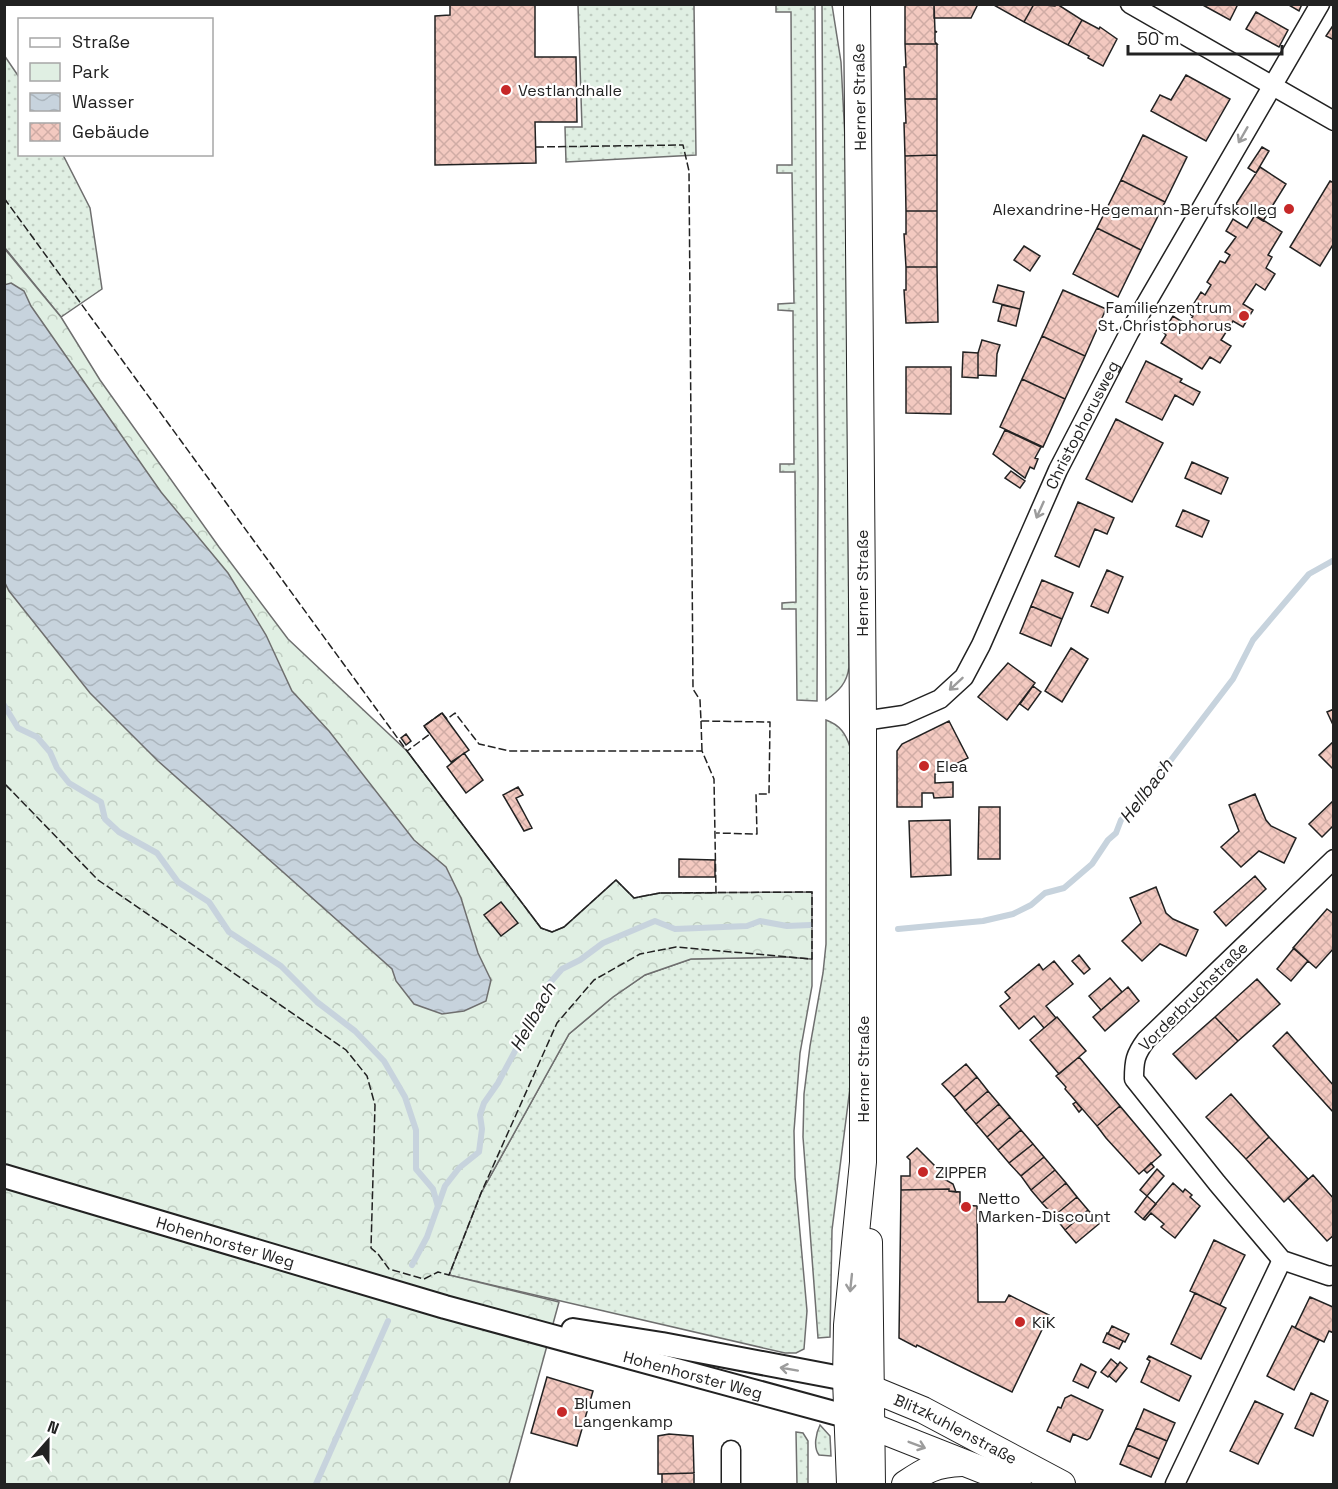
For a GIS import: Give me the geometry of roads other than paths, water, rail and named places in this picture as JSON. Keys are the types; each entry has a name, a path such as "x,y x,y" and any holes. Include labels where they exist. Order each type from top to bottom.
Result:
{"main road":[{"name":"Herner Straße","path":"850,1485 859,1421 858,1383 847,1325 863,1162 863,721 857,4"},
{"name":"Blitzkuhlenstraße","path":"858,1383 923,1410 1062,1485"},
{"name":"Herner Straße","path":"859,1421 872,1485"},
{"name":"Blitzkuhlenstraße","path":"859,1421 1014,1483"},
{"path":"905,1485 924,1470 943,1464 965,1463"}],"street":[{"path":"1130,4 1334,121"},
{"name":"Christophorusweg","path":"863,721 904,715 940,699 963,677 981,645 1063,459 1129,333 1320,4"},
{"name":"Vorderbruchstraße","path":"1282,1260 1134,1079 1134,1066 1136,1053 1146,1041 1334,859"},
{"name":"Hohenhorster Weg","path":"4,1176 445,1307 859,1421"},
{"path":"1175,1485 1282,1260 1329,1276 1334,1275"},
{"name":"Hohenhorster Weg","path":"445,1307 475,1305 579,1331 662,1344 858,1383"},
{"path":"731,1450 731,1485"}],"water":[{"path":"11,283 24,291 31,306 161,492 228,573 266,635 292,691 329,731 414,840 446,867 461,898 478,953 491,980 486,1001 464,1011 442,1014 414,1004 396,981 392,969 158,761 90,693 9,591 4,581 4,285"}],"waterway":[{"name":"Hellbach","path":"898,929 983,921 1013,914 1031,905 1045,893 1064,888 1092,864 1108,840 1116,833 1121,820 1145,795 1161,768 1171,760 1233,679 1253,640 1309,574 1334,560"},
{"path":"4,705 18,728 37,737 50,752 57,768 69,783 101,802 105,819 119,832 157,853 178,882 209,902 229,932 281,966 317,1002 355,1031 384,1061 405,1097 416,1130 416,1169 433,1189 438,1207"},
{"name":"Hellbach","path":"412,1265 427,1237 445,1186 459,1168 479,1152 482,1129 480,1115 484,1103 498,1083 542,1005 548,985 562,969 580,960 603,943 655,921 675,929 747,926 760,921 787,926 810,925"},
{"name":"Hellbach","path":"316,1484 388,1321"}],"place":[{"name":"Vestlandhalle","path":"506,90"},
{"name":"Alexandrine-Hegemann-Berufskolleg","path":"1289,209"},
{"name":"Familienzentrum St. Christophorus","path":"1244,316"},
{"name":"Elea","path":"924,766"},
{"name":"ZIPPER","path":"923,1172"},
{"name":"Netto Marken-Discount","path":"966,1207"},
{"name":"KiK","path":"1020,1322"},
{"name":"Blumen Langenkamp","path":"562,1412"}]}
